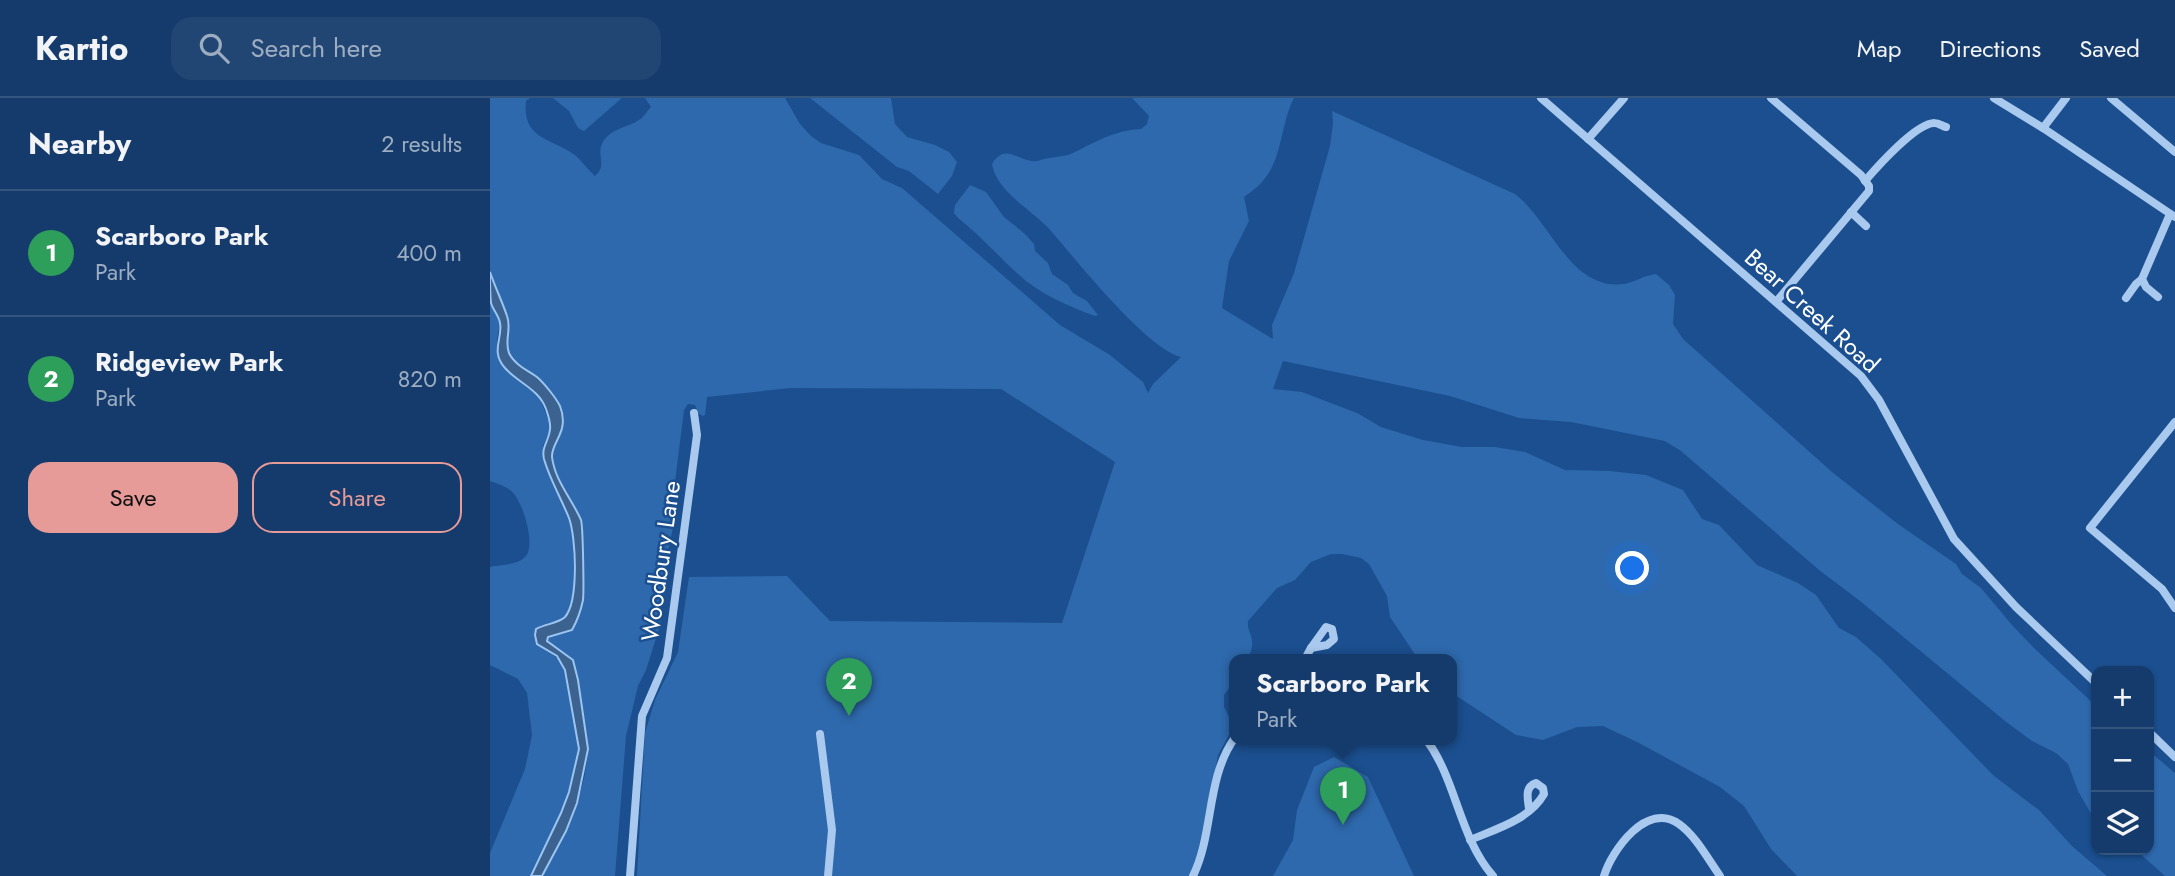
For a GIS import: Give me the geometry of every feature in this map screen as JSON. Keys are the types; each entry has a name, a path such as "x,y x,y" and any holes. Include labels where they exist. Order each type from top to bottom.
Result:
{"street":[{"name":"Bear Creek Road","path":"1541,98 1853,368 1869,385 1954,539 2016,607 2091,678"},
{"path":"1588,139 1624,98"},
{"path":"1771,98 1869,186 1869,191 1776,302"},
{"path":"1994,98 2173,215 2143,279 2126,298"},
{"path":"2111,98 2175,152"},
{"path":"2043,128 2063,99"},
{"path":"1865,181 1897,146 1927,125 1935,123 1946,127"},
{"path":"1851,212 1866,226"},
{"path":"2143,279 2146,287 2158,296"},
{"name":"Woodbury Lane","path":"630,876 642,716 667,658 697,435 694,413"},
{"path":"2175,422 2090,528 2162,589 2175,608"},
{"path":"1308,654 1311,648"},
{"path":"820,734 832,830 828,876"},
{"path":"2154,737 2175,757"},
{"path":"1193,876 1208,834 1222,765 1231,745"},
{"path":"1429,745 1445,772 1470,840 1493,876"},
{"path":"1470,840 1512,823 1530,809"},
{"path":"1604,876 1615,852 1632,832 1651,820 1662,818 1682,826 1720,876"}],"shaded area":[{"path":"490,98 530,98 526,101 526,114 534,131 575,155 595,176 601,167 600,150 604,140 642,117 651,107 645,98 785,98 800,124 811,136 821,143 859,155 882,179 902,188 1060,325 1110,355 1143,382 1148,393 1153,384 1181,357 1166,350 1131,321 1044,223 1008,192 995,174 992,164 1003,154 1034,161 1068,155 1110,135 1141,129 1147,124 1149,116 1132,98 1294,98 1269,173 1244,197 1249,221 1229,261 1222,308 1273,339 1272,325 1294,273 1330,146 1332,111 1515,194 1540,220 1575,266 1589,277 1605,283 1624,284 1656,274 1669,285 1675,295 1673,324 1683,339 1832,472 1898,524 1956,564 1962,574 1981,588 2034,648 2091,701 2091,813 2078,791 2068,764 2056,753 2032,741 2005,721 1819,570 1681,451 1665,441 1571,422 1519,418 1450,396 1283,361 1273,389 1302,392 1357,413 1381,427 1423,440 1462,447 1495,447 1525,452 1565,470 1646,475 1683,490 1702,519 1719,525 1757,565 1798,583 1816,595 1839,628 1856,637 1881,659 1993,775 2040,811 2072,846 2107,876 1797,876 1771,849 1744,806 1720,787 1639,743 1603,726 1577,727 1543,740 1516,735 1457,696 1457,654 1415,654 1390,617 1387,596 1369,564 1361,558 1331,554 1311,562 1295,580 1277,588 1248,621 1252,639 1250,654 1229,654 1229,688 1224,695 1224,707 1229,717 1229,735 1218,755 1204,835 1190,876 637,876 645,733 655,700 678,652 689,577 787,576 830,621 1062,623 1115,462 1001,389 791,388 707,397 703,416 695,405 688,404 684,410 673,498 674,523 665,566 660,626 638,686 626,736 615,876 542,876 578,800 588,750 575,668 566,655 547,641 548,637 572,630 583,598 583,526 563,489 552,459 552,450 559,439 559,405 540,379 516,363 509,353 506,338 509,331 508,318 490,272"},
{"path":"553,98 622,98 584,131 578,128 569,111"},
{"path":"810,98 891,98 895,124 907,137 949,152 957,162 952,176 938,194 909,171 897,167"},
{"path":"970,185 986,192 1004,217 1034,244 1035,251 1048,263 1052,274 1068,285 1073,293 1087,301 1098,315 1064,304 1035,288 958,218 954,213 955,205"},
{"path":"490,272 509,325 507,344 511,357 540,380 560,406 562,430 552,457 564,490 582,525 581,608 572,630 548,637 547,641 573,660 588,749 577,803 566,831 542,876 531,876 569,792 579,749 565,670 557,656 537,644 535,635 536,629 562,619 569,609 573,597 575,569 573,539 569,518 544,459 550,427 546,409 533,391 505,368 498,356 500,323 491,303"},
{"path":"490,300 500,323 497,352 514,378 539,396 551,427 543,446 543,456 553,486 570,519 573,536 574,594 565,618 536,629 543,649 557,658 566,674 578,730 577,767 554,831 531,876 490,876 490,853 525,769 532,735 527,693 518,679 490,665 490,567 522,559 529,550 529,542 526,522 515,495 506,487 490,481"},
{"path":"2154,755 2175,773 2175,876 2165,876 2142,855 2154,855"},
{"path":"1334,757 1368,777 1414,876 1273,876 1293,840 1297,810 1314,767"}],"place":[{"name":"Ridgeview Park","path":"849,716"},
{"name":"Scarboro Park","path":"1343,825"}]}
